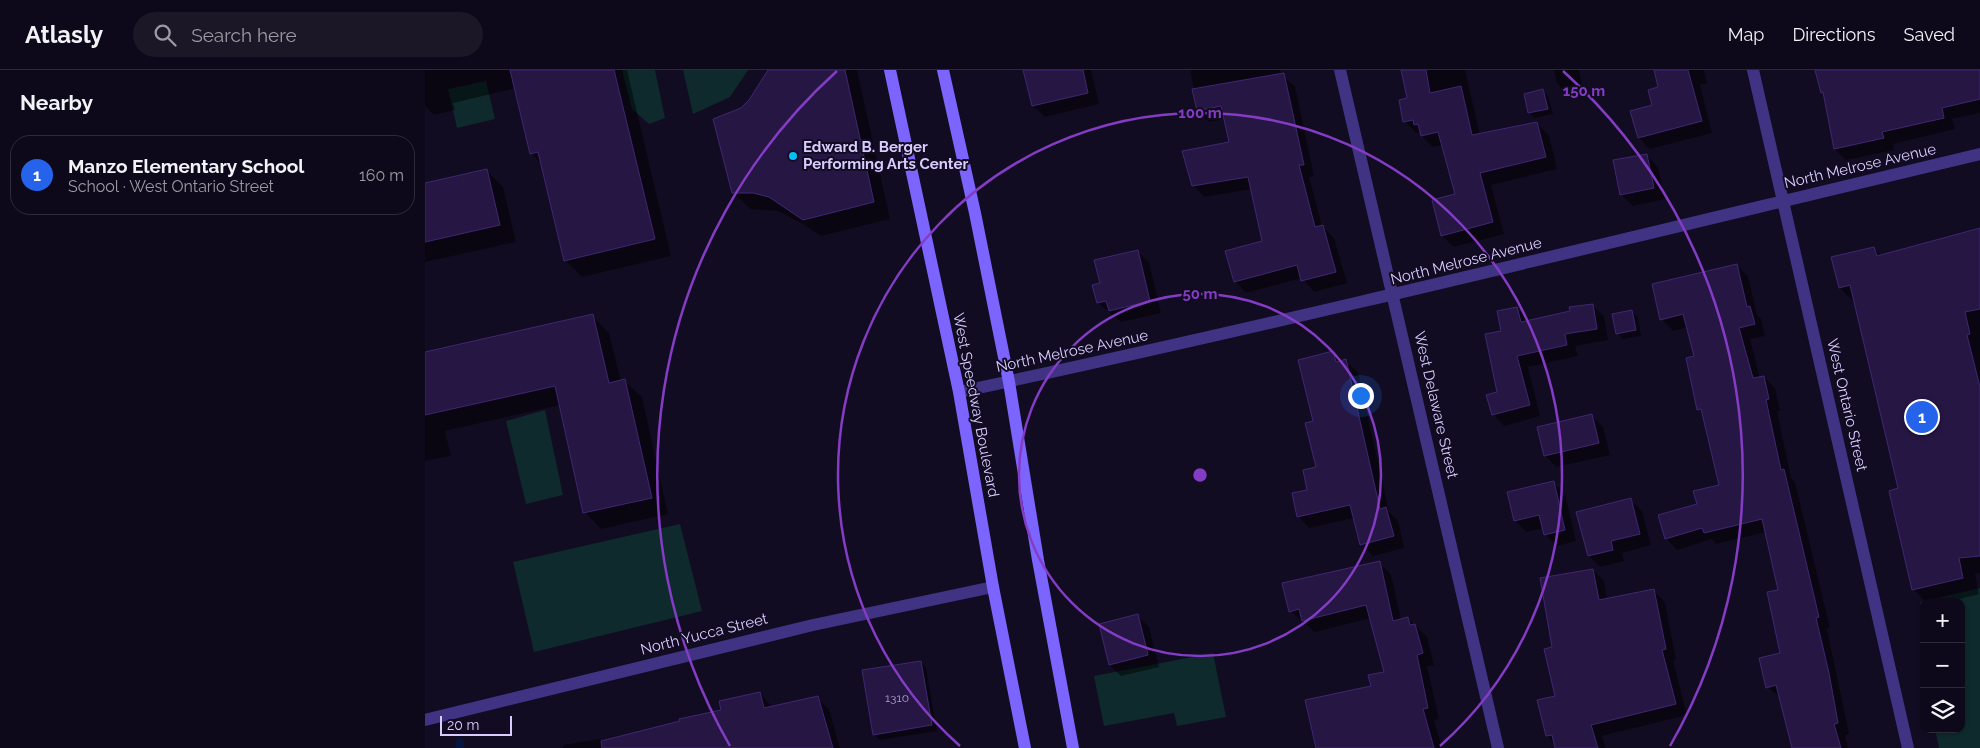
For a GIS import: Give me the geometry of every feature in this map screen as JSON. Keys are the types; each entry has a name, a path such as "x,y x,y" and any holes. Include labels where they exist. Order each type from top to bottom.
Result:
{"main road":[{"name":"West Speedway Boulevard","path":"890,70 959,392 993,587 1025,748"},
{"path":"943,70 975,213 1009,382 1038,560 1073,748"}],"street":[{"name":"West Delaware Street","path":"1340,70 1394,295 1498,748"},
{"name":"West Ontario Street","path":"1753,70 1908,748"},
{"name":"North Melrose Avenue","path":"959,392 1394,295 1980,154"},
{"name":"North Yucca Street","path":"425,720 813,625 993,587"}],"green space":[{"path":"622,70 655,70 665,118 649,124 632,109"},
{"path":"683,70 748,70 730,97 693,114"},
{"path":"486,81 495,119 457,128 448,89"},
{"path":"545,410 563,495 526,504 506,421"},
{"path":"680,524 702,611 534,652 513,562"},
{"path":"1980,588 1980,748 1939,748 1936,733 1965,733 1965,598 1937,598"},
{"path":"1213,653 1226,717 1177,726 1174,713 1104,726 1094,676"}],"building":[{"path":"510,70 614,70 655,239 564,261 538,152 530,154"},
{"name":"Edward B. Berger Performing Arts Center","path":"768,70 845,70 874,202 803,220 769,197 753,193 732,193 713,119 741,108 749,100"},
{"path":"1023,70 1083,70 1088,93 1032,106"},
{"path":"1401,70 1426,70 1430,93 1461,86 1472,135 1537,122 1546,157 1480,173 1493,222 1441,236 1432,200 1455,194 1438,132 1421,136 1418,124 1414,125 1413,120 1403,122 1399,100 1407,98"},
{"path":"1654,70 1688,70 1702,121 1638,138 1630,111 1652,105 1648,90 1658,87"},
{"path":"1815,70 1980,70 1980,99 1942,108 1944,118 1882,132 1884,138 1834,149 1823,92 1821,93"},
{"path":"1284,73 1304,165 1299,165 1315,227 1323,225 1336,272 1301,281 1297,265 1234,282 1225,251 1262,241 1248,177 1192,186 1182,151 1229,142 1221,106 1197,111 1192,89"},
{"path":"1543,89 1548,109 1528,113 1524,94"},
{"path":"1647,154 1654,188 1620,195 1613,160"},
{"path":"487,169 500,225 425,242 425,183"},
{"path":"1980,228 1980,309 1965,312 1970,334 1967,335 1980,387 1980,556 1959,558 1963,578 1912,590 1889,491 1898,488 1850,285 1839,288 1831,257 1874,247 1877,256"},
{"path":"1138,250 1150,301 1109,311 1106,301 1097,303 1092,285 1100,283 1094,260"},
{"path":"1737,264 1747,307 1750,306 1755,324 1739,328 1753,378 1764,376 1769,399 1766,400 1781,470 1784,469 1819,617 1816,618 1829,673 1838,723 1834,724 1841,748 1792,748 1776,685 1766,688 1759,658 1780,653 1767,592 1778,590 1762,519 1704,533 1702,528 1665,539 1658,515 1697,504 1693,491 1719,485 1701,409 1697,410 1686,358 1694,356 1683,314 1660,320 1652,284"},
{"path":"1593,304 1597,329 1565,334 1567,345 1517,356 1530,405 1492,415 1486,395 1497,392 1485,334 1501,331 1497,311 1517,307 1521,322 1570,311 1569,307"},
{"path":"1632,310 1636,330 1616,334 1612,314"},
{"path":"593,314 609,383 625,379 652,498 583,513 555,386 425,415 425,352"},
{"path":"1333,351 1336,362 1346,359 1380,509 1386,507 1394,536 1360,545 1350,505 1297,517 1292,493 1307,490 1303,470 1316,467 1305,423 1313,421 1298,360"},
{"path":"1592,414 1599,443 1544,456 1537,427"},
{"path":"1554,481 1565,530 1544,535 1539,515 1514,521 1507,492"},
{"path":"1631,498 1640,534 1611,541 1613,550 1588,556 1576,512"},
{"path":"1380,561 1393,621 1408,617 1410,625 1415,624 1423,653 1417,655 1428,708 1423,709 1434,748 1316,748 1305,700 1371,686 1368,675 1384,672 1366,605 1302,621 1299,609 1289,612 1282,583"},
{"path":"1593,569 1599,600 1654,589 1666,649 1662,650 1676,704 1591,725 1598,748 1555,748 1552,735 1546,736 1537,700 1555,696 1544,649 1552,647 1540,578"},
{"path":"1138,614 1148,655 1109,665 1099,624"},
{"path":"921,661 932,725 873,735 862,670"},
{"path":"760,692 764,708 818,696 833,748 602,748 601,741 680,721 679,719 721,710 719,701"}],"waterway":[{"path":"460,742 460,748"}],"place":[{"name":"Edward B. Berger Performing Arts Center","path":"793,156"},
{"name":"Manzo Elementary School","path":"1922,417"}]}
